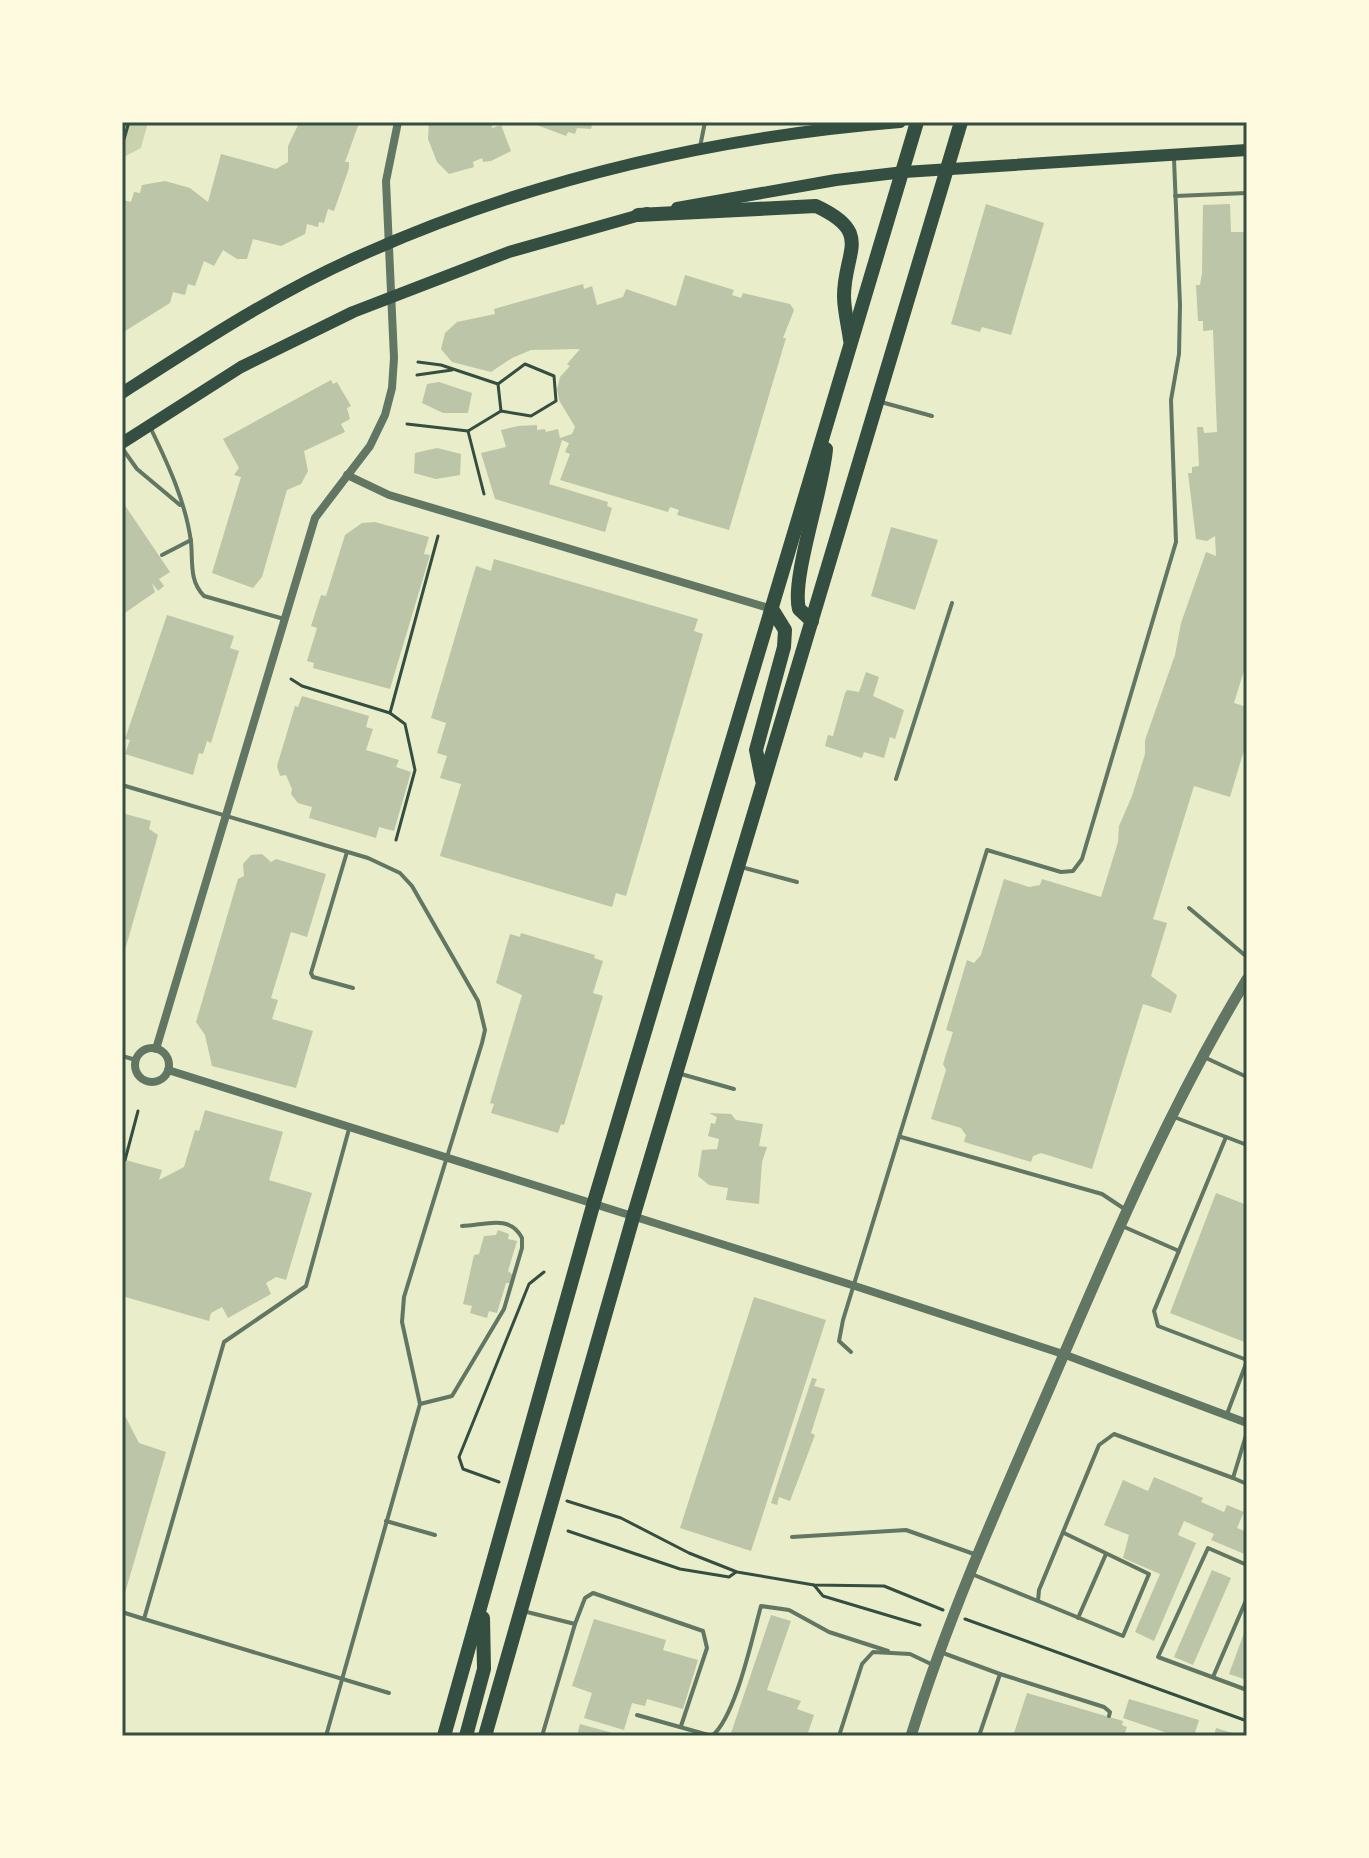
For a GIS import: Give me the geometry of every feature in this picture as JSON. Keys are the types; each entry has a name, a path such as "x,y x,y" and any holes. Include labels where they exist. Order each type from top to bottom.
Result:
{"main road":[{"path":"122,393 231,323 387,245 515,197 700,149 782,135 900,122"},
{"path":"444,1736 594,1202 917,122"},
{"path":"485,1736 634,1214 961,122"},
{"path":"122,446 149,425 241,367 389,298 509,252 638,215 836,180 904,172 1247,150"},
{"path":"638,215 816,206 831,213 842,221 850,235 853,252 844,294 851,345"},
{"path":"812,621 799,609 798,589 824,476 827,425"},
{"path":"763,785 756,750 784,647 785,630 772,609"},
{"path":"466,1736 484,1669 483,1601"}],"street":[{"path":"156,1049 315,518 370,446 385,415 394,358 386,181 398,122"},
{"path":"347,475 389,495 772,609"},
{"path":"911,1736 933,1665 968,1573 1063,1354 1171,1116 1201,1055 1247,979"},
{"path":"156,1049 167,1057 168,1070 160,1080 147,1081 137,1073 136,1060 144,1050 156,1049"},
{"path":"168,1070 634,1214 1063,1354 1247,1423"}],"lane":[{"path":"700,149 705,122"},
{"path":"851,1352 839,1341 987,850 1061,872 1073,871 1082,859 1176,542 1171,400 1180,330 1174,156"},
{"path":"1175,196 1247,193"},
{"path":"877,401 932,416"},
{"path":"149,425 177,486 191,540 193,579 204,596 284,619"},
{"path":"122,446 137,469 180,505"},
{"path":"162,555 191,540"},
{"path":"896,779 952,603"},
{"path":"122,785 388,866 412,886 478,1001 485,1030 404,1297 402,1322 420,1404 326,1736"},
{"path":"347,852 311,973 313,977 353,988"},
{"path":"738,866 797,882"},
{"path":"1189,908 1247,957"},
{"path":"1201,1055 1247,1077"},
{"path":"122,1056 136,1060"},
{"path":"678,1074 734,1089"},
{"path":"1171,1116 1247,1145"},
{"path":"144,1619 224,1342 306,1286 350,1127"},
{"path":"901,1137 1102,1194 1127,1211"},
{"path":"1226,1137 1154,1311 1158,1326 1247,1360 1227,1414"},
{"path":"420,1404 452,1396 504,1309 522,1248 522,1238 512,1227 488,1220 462,1226"},
{"path":"1121,1225 1179,1251"},
{"path":"1233,1478 1247,1432"},
{"path":"1038,1601 1039,1590 1099,1445 1114,1434 1247,1484"},
{"path":"386,1521 435,1535"},
{"path":"792,1537 906,1530 976,1554"},
{"path":"968,1573 1123,1636 1149,1574 1064,1533"},
{"path":"1247,1565 1208,1548 1158,1657 1247,1690"},
{"path":"1078,1618 1106,1554"},
{"path":"542,1736 575,1624 585,1598 593,1593 703,1631 707,1648 681,1727"},
{"path":"1213,1677 1247,1598"},
{"path":"637,1715 712,1736 718,1731 727,1713 761,1606 789,1610 829,1632 888,1651 910,1654 933,1665"},
{"path":"522,1610 575,1624"},
{"path":"122,1612 389,1693"},
{"path":"839,1736 862,1664 873,1652 888,1651"},
{"path":"939,1651 1104,1707 1110,1712 1109,1716"},
{"path":"979,1736 1000,1674"}],"path":[{"path":"122,146 129,122"},
{"path":"418,362 498,384"},
{"path":"407,424 468,431 501,411 531,416 556,401 554,376 525,364 498,384"},
{"path":"417,375 453,370"},
{"path":"498,384 501,411"},
{"path":"468,431 484,494"},
{"path":"390,713 438,536"},
{"path":"291,679 302,686 390,713 405,724 415,770 396,840"},
{"path":"125,1160 138,1111"},
{"path":"502,1483 463,1469 459,1457 529,1284 544,1272"},
{"path":"561,1500 621,1518 689,1553 737,1572 814,1585 870,1584 909,1596"},
{"path":"568,1531 680,1569 729,1577 737,1572"},
{"path":"814,1585 823,1596 920,1625"},
{"path":"1002,1634 1247,1721"}],"green space":[{"path":"122,122 148,122 141,148 122,158"}],"building":[{"path":"295,122 359,123 345,162 349,162 349,168 334,211 328,209 324,223 319,222 318,227 307,224 305,234 281,246 253,239 247,259 237,259 223,250 214,266 204,261 195,286 188,284 185,295 173,292 170,303 122,333 124,200 131,202 134,192 140,193 142,185 165,181 190,188 208,202 221,154 276,169 288,162 288,146 298,125"},
{"path":"429,122 492,122 492,128 501,125 511,151 491,161 483,162 482,158 473,162 474,167 449,174 437,162 428,139"},
{"path":"529,122 593,122 591,129 577,128 575,134 568,132 566,136"},
{"path":"986,204 1044,223 1011,335 982,327 980,332 951,324"},
{"path":"1230,204 1231,232 1247,232 1247,661 1234,703 1247,707 1247,740 1230,797 1194,786 1153,919 1167,923 1151,976 1177,995 1171,1013 1143,1004 1092,1169 1041,1153 1033,1156 1031,1162 964,1142 966,1135 961,1128 931,1119 946,1070 943,1064 953,1032 946,1030 967,960 974,963 981,955 1004,879 1029,887 1040,885 1042,879 1101,897 1118,842 1119,826 1145,754 1145,740 1175,655 1181,623 1206,552 1216,556 1215,536 1207,541 1196,539 1188,473 1192,473 1192,467 1199,466 1197,427 1203,427 1204,433 1217,432 1213,330 1203,331 1203,321 1198,321 1196,285 1200,285 1202,273 1203,205"},
{"path":"685,275 734,290 732,295 741,298 743,293 790,304 794,310 783,338 786,338 729,530 677,515 679,510 670,507 668,512 560,480 570,454 565,452 569,443 562,440 549,484 608,502 607,506 612,508 605,532 495,499 481,453 506,447 501,430 537,425 537,430 545,429 546,432 558,429 560,438 572,434 575,427 559,400 557,389 560,377 570,366 567,364 580,349 531,350 491,372 452,362 441,349 445,333 457,322 495,314 494,309 583,284 584,289 592,286 597,305 623,297 626,289 676,306"},
{"path":"331,380 333,384 337,382 351,406 347,408 350,419 341,424 345,432 304,451 308,471 301,484 287,490 262,577 253,588 212,573 241,477 234,475 239,468 223,439"},
{"path":"439,382 472,393 468,413 443,413 422,403 427,384"},
{"path":"437,448 461,454 460,475 436,479 414,473 415,453"},
{"path":"122,501 170,572 159,579 164,586 158,591 152,583 155,592 122,615"},
{"path":"375,522 429,537 424,554 430,555 390,689 313,668 314,663 307,661 317,628 311,626 321,595 326,596 345,535 362,523"},
{"path":"891,527 938,540 915,610 871,596"},
{"path":"494,559 698,619 694,631 703,634 626,896 616,893 612,907 440,856 461,784 440,778 447,756 437,753 446,723 431,718 476,566 491,571"},
{"path":"167,615 234,636 230,648 239,651 211,743 207,741 203,754 199,753 193,775 125,754 130,740 125,739"},
{"path":"866,672 879,677 873,696 904,710 895,739 890,737 884,758 864,752 862,758 825,746 828,735 833,736 845,693 847,690 859,692"},
{"path":"302,696 369,716 366,727 373,729 366,750 399,760 396,767 411,772 394,831 379,827 376,838 309,818 312,807 298,803 291,794 286,775 280,776 277,766 295,706 298,707"},
{"path":"122,813 151,821 149,829 158,835 123,957"},
{"path":"262,854 271,862 276,859 326,874 307,937 291,932 271,998 278,1000 272,1019 313,1031 296,1088 212,1066 205,1035 196,1022 238,879 244,876 243,864 251,855"},
{"path":"521,933 595,955 594,958 603,961 593,993 603,996 564,1125 561,1124 558,1133 491,1113 494,1104 490,1103 522,995 496,983 510,934 520,937"},
{"path":"205,1110 283,1132 269,1180 312,1193 286,1280 276,1277 266,1283 271,1294 228,1318 222,1307 211,1313 209,1321 122,1296 122,1159 162,1170 159,1180 184,1167 195,1130 199,1131"},
{"path":"709,1113 731,1114 736,1120 763,1124 759,1146 767,1147 762,1162 759,1204 726,1200 728,1188 709,1185 698,1176 702,1150 717,1149 719,1139 708,1136 711,1123 715,1124 717,1117"},
{"path":"1216,1193 1247,1205 1247,1343 1170,1313"},
{"path":"498,1230 509,1234 508,1239 517,1241 508,1271 513,1275 510,1283 506,1283 497,1313 489,1311 487,1318 470,1313 472,1306 463,1304 474,1255 479,1254 484,1236 496,1235"},
{"path":"754,1297 826,1320 751,1551 680,1528"},
{"path":"812,1378 817,1379 814,1386 825,1389 811,1433 815,1435 790,1501 779,1497 777,1505 771,1503"},
{"path":"122,1410 139,1443 166,1452 125,1593"},
{"path":"1154,1477 1203,1498 1201,1502 1224,1512 1227,1505 1244,1512 1237,1528 1247,1532 1247,1555 1211,1540 1214,1534 1184,1521 1178,1535 1196,1543 1154,1641 1135,1632 1160,1574 1123,1558 1129,1535 1104,1525 1123,1480 1148,1491"},
{"path":"1212,1570 1231,1578 1193,1665 1174,1657"},
{"path":"771,1615 791,1621 767,1690 801,1701 797,1709 814,1715 807,1736 730,1736"},
{"path":"594,1619 666,1640 663,1650 698,1660 683,1709 647,1699 645,1706 632,1703 624,1730 584,1718 592,1693 572,1686"},
{"path":"1247,1625 1247,1680 1229,1674"},
{"path":"1027,1693 1123,1721 1122,1725 1127,1727 1124,1736 1013,1736"},
{"path":"1129,1699 1199,1720 1194,1736 1176,1736 1123,1718"},
{"path":"580,1724 620,1735 620,1736 577,1736"},
{"path":"1216,1728 1239,1735 1239,1736 1214,1736"}]}
